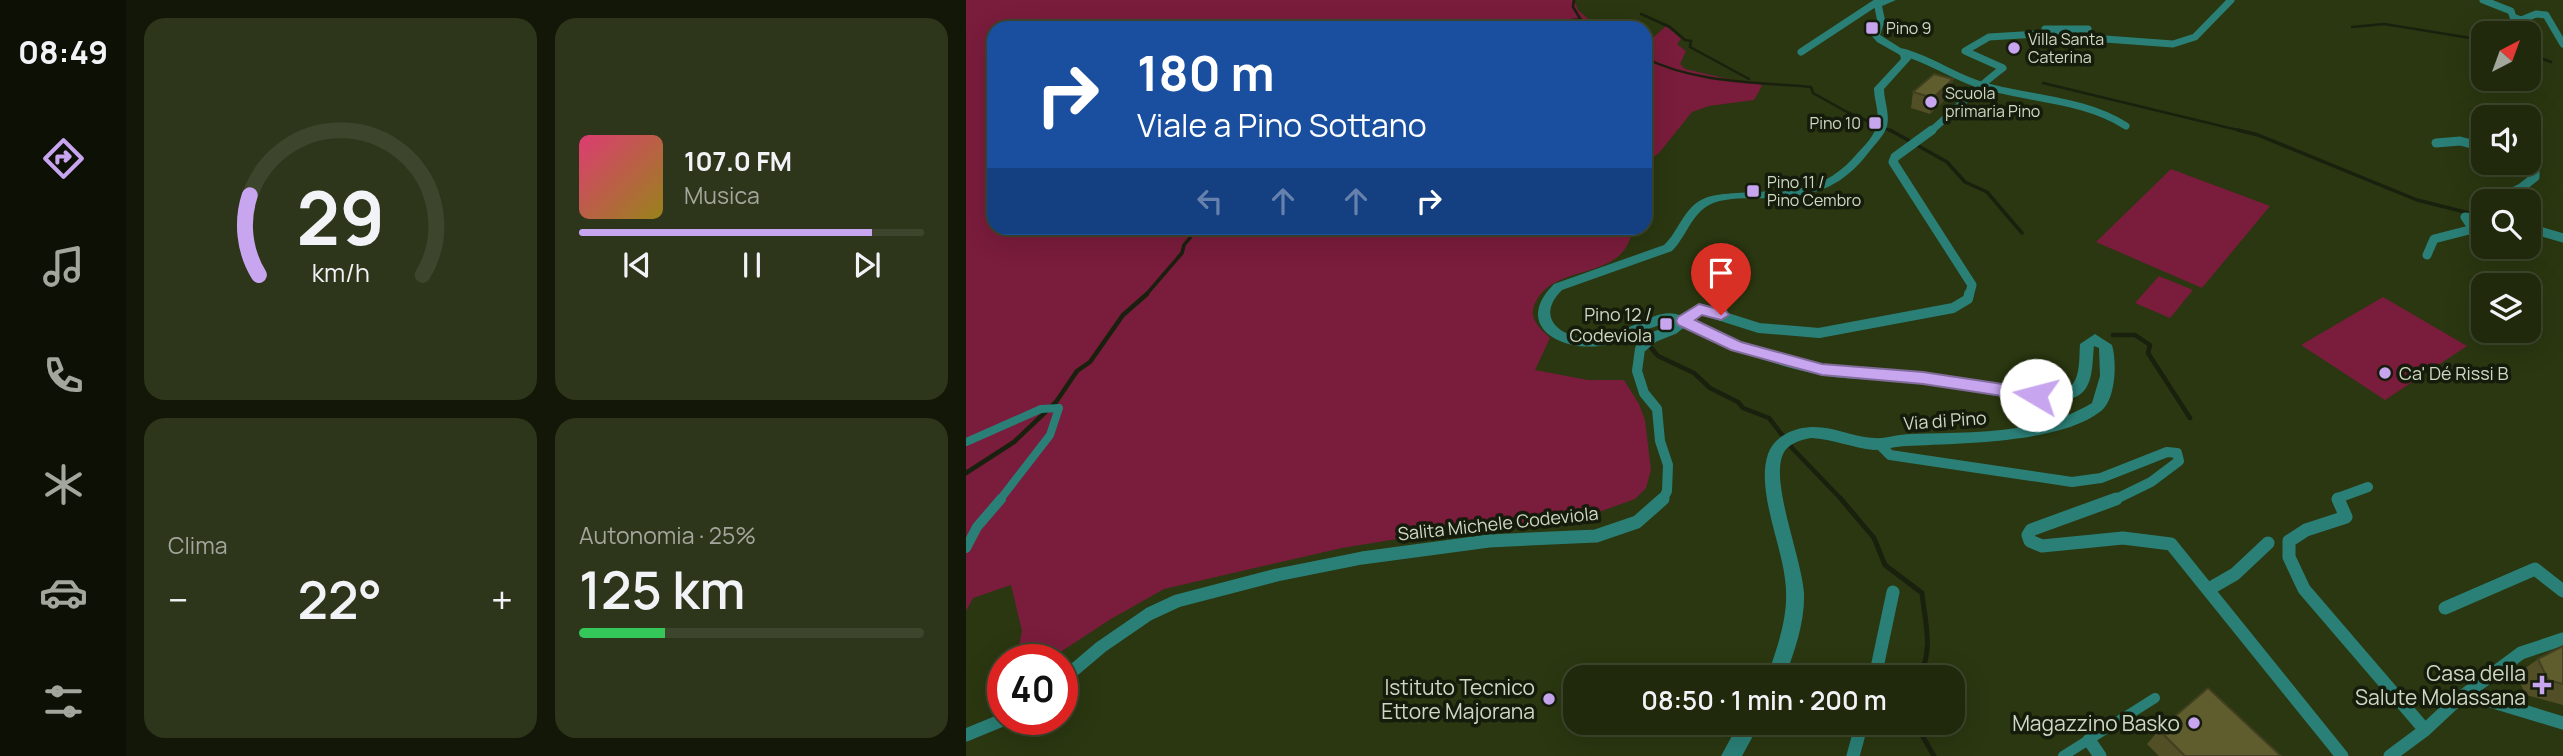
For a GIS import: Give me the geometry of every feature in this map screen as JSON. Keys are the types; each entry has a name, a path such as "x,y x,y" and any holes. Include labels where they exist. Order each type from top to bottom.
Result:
{"street":[{"path":"1801,52 1880,0"},
{"path":"1892,0 1878,5 1881,20 1875,33 1880,40 1902,52 1928,59 1947,72 1980,85 2088,111 2119,120 2126,126"},
{"path":"1980,85 2006,66 1965,51 1989,37 2037,34 2173,44 2195,37 2231,0"},
{"path":"2483,0 2511,11 2513,17 2521,20 2536,14 2546,15 2563,44"},
{"path":"2019,36 2041,29 2088,29"},
{"path":"1683,321 1666,318 1606,341 1582,342 1551,330 1541,311 1546,297 1558,287 1668,248 1677,239 1694,211 1705,202 1724,197 1802,192 1825,187 1841,178 1878,134 1882,120 1879,88 1886,78 1905,63 1907,58 1902,52"},
{"name":"Salita Michele Codeviola","path":"1078,666 1149,614 1177,601 1277,575 1374,556 1489,541 1596,536 1637,522 1662,501 1667,491 1668,465 1660,442 1657,409 1644,393 1637,371 1640,349 1654,337 1674,329 1695,311 1704,310 1759,328 1819,333 1953,308 1964,303 1970,295 1972,285 1894,162 1895,157 1919,142 1980,85"},
{"path":"2436,143 2457,141 2471,144"},
{"path":"2519,189 2535,175"},
{"path":"2427,256 2434,239 2471,230"},
{"path":"2541,232 2563,238"},
{"name":"Via di Pino","path":"1683,321 1736,346 1822,370 1923,378 2036,395 2064,396 2076,391 2082,380 2087,344 2092,340 2100,341 2106,349 2108,372 2104,392 2094,409 2066,421 2026,430 1954,439 1880,444"},
{"path":"966,442 1041,409 1059,408 1059,415 1040,451 976,526 966,548"},
{"path":"1780,665 1791,635 1795,605 1794,579 1783,533 1775,479 1776,454 1790,439 1807,433 1829,434 1880,444"},
{"name":"Via di Pino","path":"1880,444 1890,455 2072,482 2101,478 2163,453 2173,452 2180,459 2168,471 2117,498 2031,530 2028,538 2032,543 2042,546 2126,537 2171,544 2186,558 2342,756"},
{"path":"2368,487 2338,498 2346,517 2306,530 2289,541 2289,556 2304,589 2425,730"},
{"path":"2209,589 2235,573 2268,543"},
{"path":"2445,608 2535,569 2563,590"},
{"path":"1878,665 1893,592"},
{"path":"2390,756 2521,653 2563,639"},
{"path":"2467,694 2563,723"},
{"path":"2063,756 2155,698"},
{"path":"966,735 987,726"},
{"path":"1731,756 1743,735"},
{"path":"1853,756 1859,735"},
{"path":"2089,740 2100,756"}],"shaded area":[{"path":"966,0 1574,0 1578,10 1591,21 987,21 987,235 1631,235 1625,249 1615,259 1557,281 1545,289 1536,301 1534,318 1550,338 1535,370 1588,380 1624,380 1639,404 1645,420 1651,470 1646,488 1635,499 1582,518 1510,528 1452,530 1342,548 1164,589 1073,644 1019,644 1022,631 1011,585 973,598 966,611"},
{"path":"1666,26 1681,39 1677,44 1686,51 1680,64 1685,69 1759,83 1762,86 1754,100 1709,106 1692,112 1652,158 1652,39"},
{"path":"2171,169 2270,206 2202,288 2096,242"},
{"path":"2159,276 2193,290 2170,318 2135,303"},
{"name":"Ca' Dé Rissi B","path":"2383,297 2467,346 2385,400 2301,345"}],"building":[{"path":"1934,74 1953,79 1933,98 1913,92"},
{"path":"2563,646 2563,684 2548,680 2538,659"},
{"path":"2208,688 2281,756 2185,756 2159,730"}],"waterway":[{"path":"1574,0 1573,7 1580,19"},
{"path":"1641,14 1670,27 1685,40 1691,41 1690,47 1749,79"},
{"path":"1563,21 1580,19"},
{"path":"2352,27 2384,24 2471,38"},
{"path":"2541,58 2551,62"},
{"path":"1652,61 1705,77 1811,87 1813,93 1847,112 1893,132"},
{"path":"2043,83 2246,132"},
{"path":"1890,130 1947,162 1965,182 1987,192 2022,233"},
{"path":"2238,130 2246,132"},
{"path":"2246,132 2417,200 2471,214"},
{"path":"1146,295 1182,253 1184,245 1192,235"},
{"path":"966,473 1014,442 1056,402 1077,371 1090,362 1123,315 1146,295"},
{"path":"2113,335 2135,335 2150,345 2148,353 2190,418"},
{"path":"1648,344 1658,356 1694,373 1710,388 1738,402 1743,408 1769,418 1793,449 1843,501"},
{"path":"1841,499 1874,538 1885,565 1922,593 1927,646 1924,665"},
{"path":"1922,735 1934,756"}],"place":[{"name":"Pino 9","path":"1872,28"},
{"name":"Villa Santa Caterina","path":"2014,48"},
{"name":"Scuola primaria Pino","path":"1931,102"},
{"name":"Pino 10","path":"1875,123"},
{"name":"Pino 11 / Pino Cembro","path":"1753,191"},
{"name":"Pino 12 / Codeviola","path":"1666,324"},
{"name":"Ca' Dé Rissi B","path":"2385,373"},
{"name":"Casa della Salute Molassana","path":"2542,685"},
{"name":"Istituto Tecnico Ettore Majorana","path":"1549,699"},
{"name":"Magazzino Basko","path":"2194,723"}],"route":[{"path":"1721,315 1699,309 1683,321 1736,346 1822,370 1923,378 2036,395"}]}
